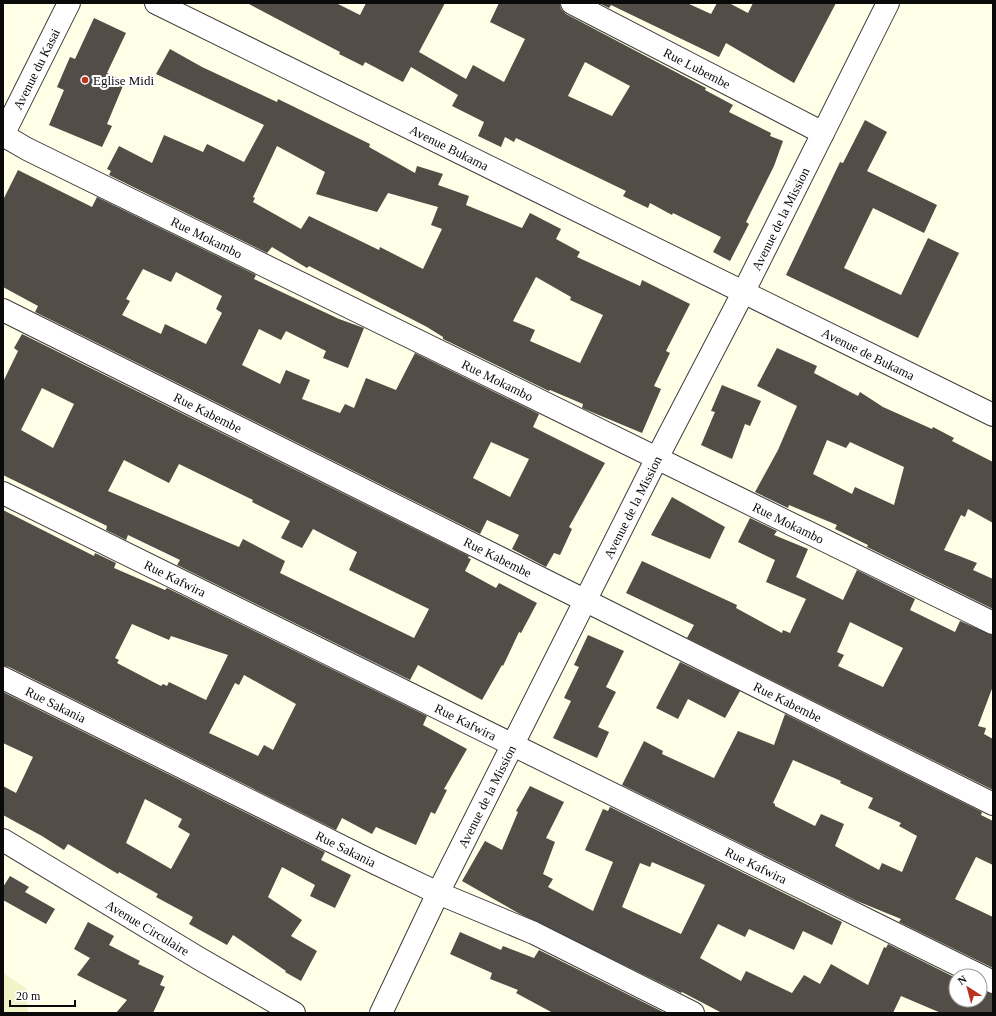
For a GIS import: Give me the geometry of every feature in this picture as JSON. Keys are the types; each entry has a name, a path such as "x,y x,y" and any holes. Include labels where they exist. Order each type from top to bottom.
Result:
{"street":[{"name":"Avenue du Kasai","path":"3,135 69,3"},
{"name":"Avenue Bukama","path":"156,3 744,291"},
{"name":"Rue Lubembe","path":"572,3 823,133"},
{"name":"Avenue de la Mission","path":"381,1013 438,894 657,458 744,291 888,3"},
{"name":"Rue Mokambo","path":"3,135 27,149 993,623"},
{"name":"Avenue de Bukama","path":"744,291 993,415"},
{"name":"Rue Kabembe","path":"3,310 993,804"},
{"name":"Rue Kafwira","path":"3,493 993,982"},
{"name":"Rue Sakania","path":"3,678 438,894 534,933 693,1013"},
{"name":"Avenue Circulaire","path":"3,840 200,959 294,1013"}],"green space":[{"path":"3,973 26,988 28,1013 3,1013"}],"building":[{"path":"247,3 336,3 360,15 366,3 445,3 419,52 466,79 473,65 504,82 525,39 490,22 499,3 560,3 561,9 566,14 706,88 705,90 733,105 729,112 771,133 770,136 783,141 774,166 746,222 749,224 730,261 713,252 721,237 673,213 672,215 650,203 648,208 623,196 626,191 516,138 514,142 505,137 501,147 478,136 484,122 452,106 458,95 411,67 403,82 365,62 363,66 339,54 340,52","holes":["585,62 630,86 612,116 568,96"]},
{"path":"599,3 687,3 711,14 717,3 729,3 748,13 753,3 836,3 794,83 726,43 719,57 611,5 609,8"},
{"path":"94,18 126,33 107,73 125,81 107,124 112,126 102,147 49,125 64,90 57,87 70,57 75,59"},
{"path":"170,49 202,67 277,102 278,99 370,144 369,147 415,173 417,166 443,174 438,185 469,196 466,205 522,228 530,213 561,229 556,239 580,252 577,257 640,286 642,280 690,304 666,351 670,353 654,386 661,389 642,433 582,408 583,404 550,390 549,391 443,339 443,337 427,327 309,266 307,268 272,247 267,253 109,175 111,171 107,169 119,146 152,163 164,135 203,152 207,144 244,162 264,125 156,74","holes":["277,146 325,172 316,194 377,212 388,193 438,207 431,225 442,229 423,269 380,247 379,250 309,216 301,229 253,202 255,198 253,197","536,277 571,297 570,300 603,315 580,363 530,341 535,330 513,321"]},
{"path":"865,120 887,132 867,171 937,205 924,233 873,208 844,268 901,295 928,238 959,253 918,338 786,275 840,162 843,163"},
{"path":"18,170 92,207 97,197 256,275 254,279 339,319 364,328 348,368 323,358 326,351 286,331 281,340 259,329 242,365 280,384 286,370 310,380 302,399 340,413 345,404 354,408 366,378 396,390 415,353 539,414 533,427 605,463 569,527 572,529 560,555 554,553 546,567 512,549 519,535 487,520 480,534 35,312 38,306 3,287 3,200","holes":["143,269 171,282 176,272 222,296 216,309 222,313 206,344 165,324 161,334 122,315 130,301 126,299","491,442 529,459 510,497 473,478"]},
{"path":"22,334 469,556 468,558 471,559 465,571 496,588 499,583 537,603 521,633 519,632 503,666 502,665 482,700 418,665 410,680 177,565 180,560 128,535 126,540 106,530 107,526 3,475 3,382 18,351 14,348","holes":["42,388 74,404 53,448 21,430","124,460 169,483 179,464 253,500 252,502 290,521 281,538 302,548 313,529 357,552 349,570 429,609 414,638 280,573 285,561 243,539 239,547 108,491"]},
{"path":"777,348 817,366 814,373 858,396 860,392 883,407 932,429 933,427 954,438 952,441 993,462 993,523 968,509 965,517 961,515 944,550 977,563 973,570 993,579 993,609 867,547 868,545 835,529 837,525 789,505 788,508 755,492 778,450 797,406 757,386","holes":["827,440 846,448 850,442 904,467 894,505 855,487 852,494 813,474"]},
{"path":"722,385 761,401 750,426 745,424 732,459 701,445 715,412 711,411"},
{"path":"672,497 725,527 710,559 651,535"},
{"path":"3,510 94,556 95,553 116,563 114,568 165,590 167,588 427,716 423,725 467,749 444,789 447,790 435,814 431,812 416,845 376,827 372,834 342,818 336,830 9,667 3,666","holes":["132,624 169,640 171,636 228,655 206,700 169,682 167,686 163,684 161,686 117,663 119,660 115,658","244,675 296,704 273,750 264,745 258,756 209,733 235,683 239,685"]},
{"path":"750,518 777,531 774,535 808,549 796,577 843,600 857,570 915,599 910,610 955,632 960,621 993,635 993,686 978,726 986,728 984,734 993,739 993,790 687,638 694,625 626,593 642,561 737,605 736,608 782,633 783,630 790,633 806,599 766,582 775,560 738,542","holes":["850,622 903,648 883,687 838,666 844,655 837,652"]},
{"path":"588,635 624,651 606,687 616,692 598,727 609,732 597,758 553,738 571,701 564,698 579,667 574,665"},
{"path":"680,662 740,691 725,718 688,699 678,719 656,708"},
{"path":"3,692 325,852 321,860 351,875 335,908 310,896 315,885 282,867 268,897 302,920 291,936 317,951 301,981 285,972 286,971 233,935 227,945 189,924 193,917 156,897 158,894 119,872 118,874 68,844 64,850 3,815 3,786 16,793 33,757 3,743","holes":["145,799 182,819 178,827 190,834 171,869 126,843"]},
{"path":"785,714 982,812 981,815 993,821 993,865 976,857 955,899 993,917 993,968 899,922 901,919 857,901 622,785 644,741 663,751 662,754 714,778 738,731 774,745","holes":["793,760 841,781 840,783 873,798 868,808 901,823 899,826 917,836 902,872 882,863 879,870 835,846 844,824 821,814 815,826 775,806 773,803"]},
{"path":"530,786 564,802 546,838 555,842 543,874 553,879 548,887 593,911 613,862 585,850 603,809 608,811 610,807 842,922 832,945 803,931 794,950 749,929 745,937 718,924 700,958 741,981 746,971 792,993 804,975 820,984 831,964 868,985 884,947 886,948 888,944 948,974 948,1008 988,1008 988,992 993,994 993,1013 941,1013 901,996 893,1013 722,1013 682,992 681,993 520,914 462,881 485,841 502,850 518,812 516,811","holes":["652,862 705,885 681,934 622,907 640,863 650,867"]},
{"path":"10,876 29,887 25,892 55,909 46,924 3,900 3,887"},
{"path":"88,922 114,936 109,945 140,961 138,964 164,976 160,985 165,987 153,1013 116,1013 127,1000 77,975 90,958 74,949"},
{"path":"460,932 501,950 503,946 534,958 539,950 665,1013 553,1013 516,993 518,990 490,979 492,973 450,954"}],"place":[{"name":"Eglise Midi","path":"85,80"}]}
